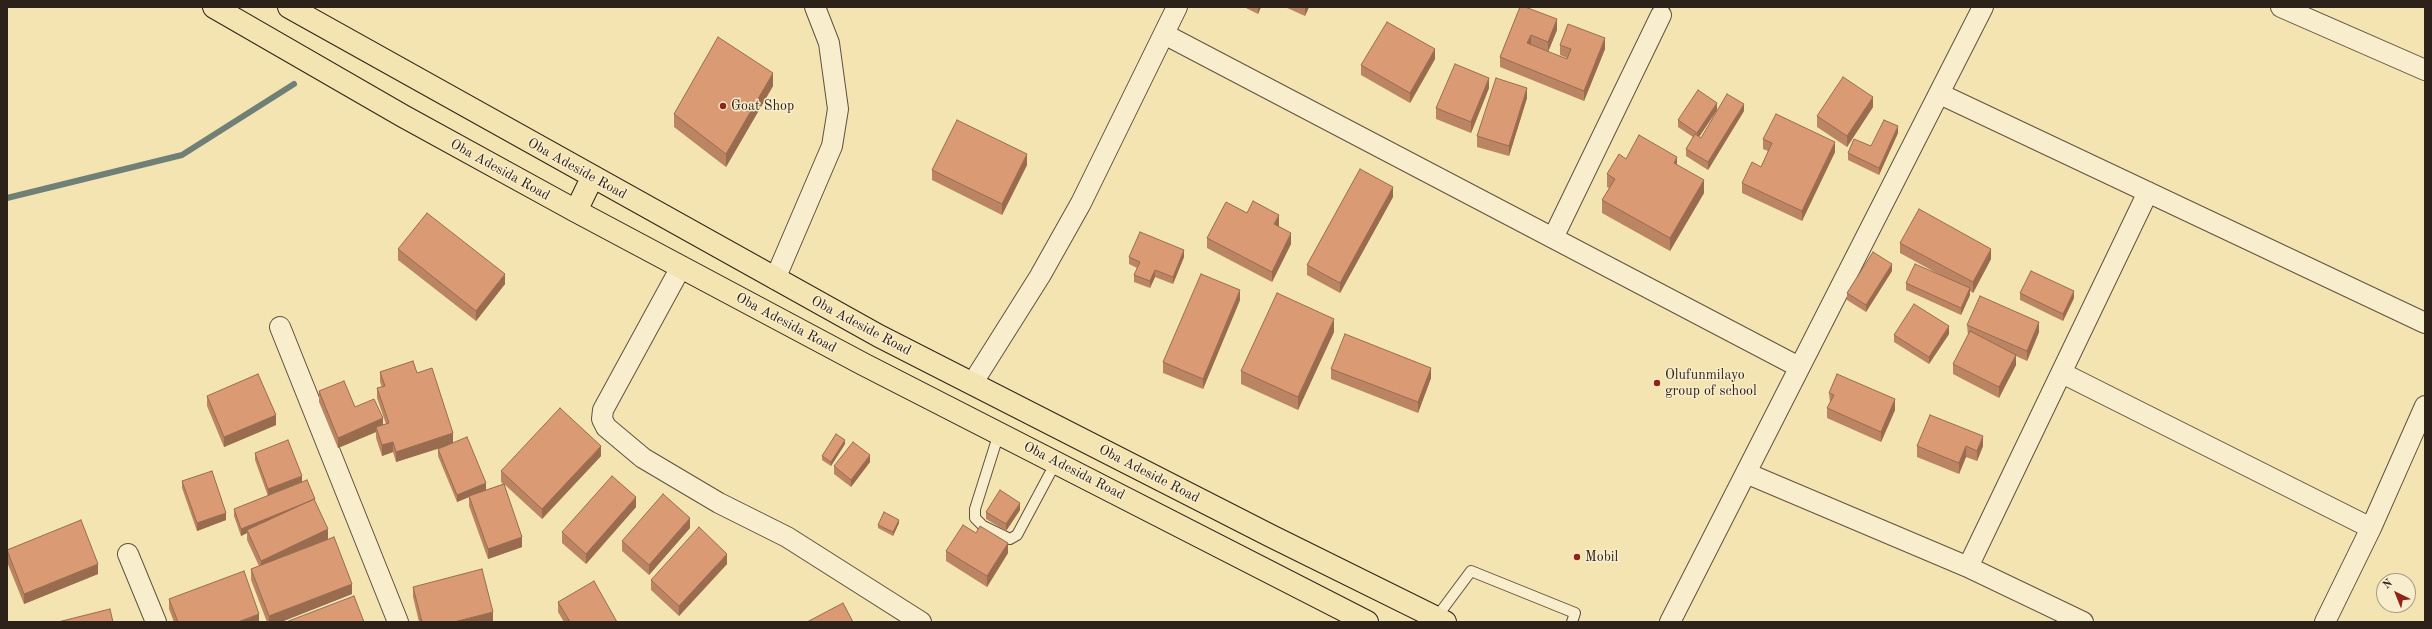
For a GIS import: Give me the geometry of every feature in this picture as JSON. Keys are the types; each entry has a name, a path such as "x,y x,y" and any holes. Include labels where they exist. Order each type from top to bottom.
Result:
{"main road":[{"name":"Oba Adesida Road","path":"214,7 403,116 681,268 1367,622"},
{"name":"Oba Adeside Road","path":"289,7 592,178 879,336 1440,620"},
{"path":"576,211 592,178"}],"street":[{"path":"775,279 832,146 838,109 829,43 816,7"},
{"path":"972,384 1040,276 1081,203 1177,7"},
{"path":"1670,622 1983,7"},
{"path":"2281,7 2425,70"},
{"path":"1553,238 1661,15"},
{"path":"1164,34 1800,367"},
{"path":"1940,94 2425,323"},
{"path":"1968,567 2148,192"},
{"path":"681,268 603,410 602,419 606,427 643,458 719,503 787,538 921,622"},
{"path":"280,327 398,622"},
{"path":"2062,373 2371,528"},
{"path":"2325,622 2371,528 2425,406"},
{"path":"1746,473 1968,567 2083,622"},
{"path":"128,554 156,622"}],"lane":[{"path":"999,433 975,509 975,518 983,526 1010,539 1017,535 1056,462"},
{"path":"1440,620 1471,571 1574,612 1572,622"}],"building":[{"path":"1520,7 1525,7 1557,19 1548,42 1531,35 1527,43 1567,59 1571,49 1560,45 1568,24 1605,38 1584,91 1500,57"},
{"path":"1387,22 1435,49 1410,93 1361,65"},
{"name":"Goat Shop","path":"718,37 773,73 726,154 674,114"},
{"path":"1455,64 1489,78 1471,122 1436,108"},
{"path":"1843,77 1873,97 1847,136 1817,116"},
{"path":"1496,78 1527,88 1509,146 1477,136"},
{"path":"1698,90 1717,103 1697,133 1678,120"},
{"path":"1727,94 1744,104 1708,162 1686,149 1695,134 1701,138"},
{"path":"1776,114 1835,142 1802,211 1742,183 1752,162 1761,167 1772,143 1763,139"},
{"path":"957,120 1027,154 1002,204 932,170"},
{"path":"1884,120 1898,126 1879,168 1848,153 1854,139 1871,146"},
{"path":"1639,135 1677,157 1674,163 1704,180 1670,238 1602,200 1615,179 1607,174 1619,154 1626,159"},
{"path":"1360,169 1393,187 1340,283 1307,265"},
{"path":"1253,201 1279,215 1274,224 1291,233 1272,272 1207,238 1226,202 1247,213"},
{"path":"1919,209 1991,249 1973,282 1900,243"},
{"path":"427,213 505,274 476,311 398,249"},
{"path":"1140,232 1184,250 1173,277 1155,270 1150,281 1134,275 1140,262 1129,257"},
{"path":"1873,252 1892,264 1866,305 1847,293"},
{"path":"1915,264 1970,288 1961,308 1906,283"},
{"path":"2031,271 2074,291 2063,314 2020,293"},
{"path":"1201,274 1240,290 1203,379 1163,362"},
{"path":"1277,293 1334,319 1298,397 1241,371"},
{"path":"1980,296 2039,322 2027,351 1967,325"},
{"path":"1914,304 1949,326 1929,357 1894,335"},
{"path":"1970,331 2016,355 1999,387 1953,364"},
{"path":"1345,334 1431,368 1418,402 1331,369"},
{"path":"413,361 417,373 432,368 453,433 396,452 393,442 382,445 376,427 389,423 377,388 385,386 380,372"},
{"path":"258,374 276,415 224,437 207,396"},
{"path":"1837,374 1895,399 1881,432 1827,408 1834,395 1829,393"},
{"path":"344,381 355,407 374,399 383,418 338,438 319,391"},
{"path":"560,408 601,446 542,509 501,471"},
{"path":"1930,415 1983,436 1977,451 1966,446 1959,463 1917,446"},
{"path":"836,434 845,440 831,462 822,456"},
{"path":"467,437 486,483 457,495 438,449"},
{"path":"288,440 302,476 268,489 255,453"},
{"path":"853,442 870,455 851,480 834,466"},
{"path":"212,471 226,513 197,523 182,481"},
{"path":"612,476 636,497 586,554 562,532"},
{"path":"307,480 315,499 241,529 234,509"},
{"path":"504,484 522,537 488,549 469,496"},
{"path":"1000,490 1020,503 1006,524 986,512"},
{"path":"663,494 690,518 649,565 622,541"},
{"path":"314,499 328,529 261,561 247,530"},
{"path":"884,512 899,520 893,532 878,525"},
{"path":"81,520 98,564 24,594 7,550"},
{"path":"963,525 976,533 980,526 1008,543 987,576 946,551"},
{"path":"699,527 727,554 679,606 651,580"},
{"path":"334,537 352,584 269,616 251,569"},
{"path":"482,569 493,612 454,622 422,622 413,587"},
{"path":"244,571 259,614 238,622 178,622 169,599"},
{"path":"594,581 617,622 570,622 558,602"},
{"path":"354,596 364,622 286,622"},
{"path":"843,603 853,622 807,622"},
{"path":"110,609 113,622 58,622"}],"waterway":[{"path":"7,198 182,155 294,84"}],"place":[{"name":"Goat Shop","path":"723,106"},
{"name":"Olufunmilayo group of school","path":"1657,383"},
{"name":"Mobil","path":"1577,557"}]}
